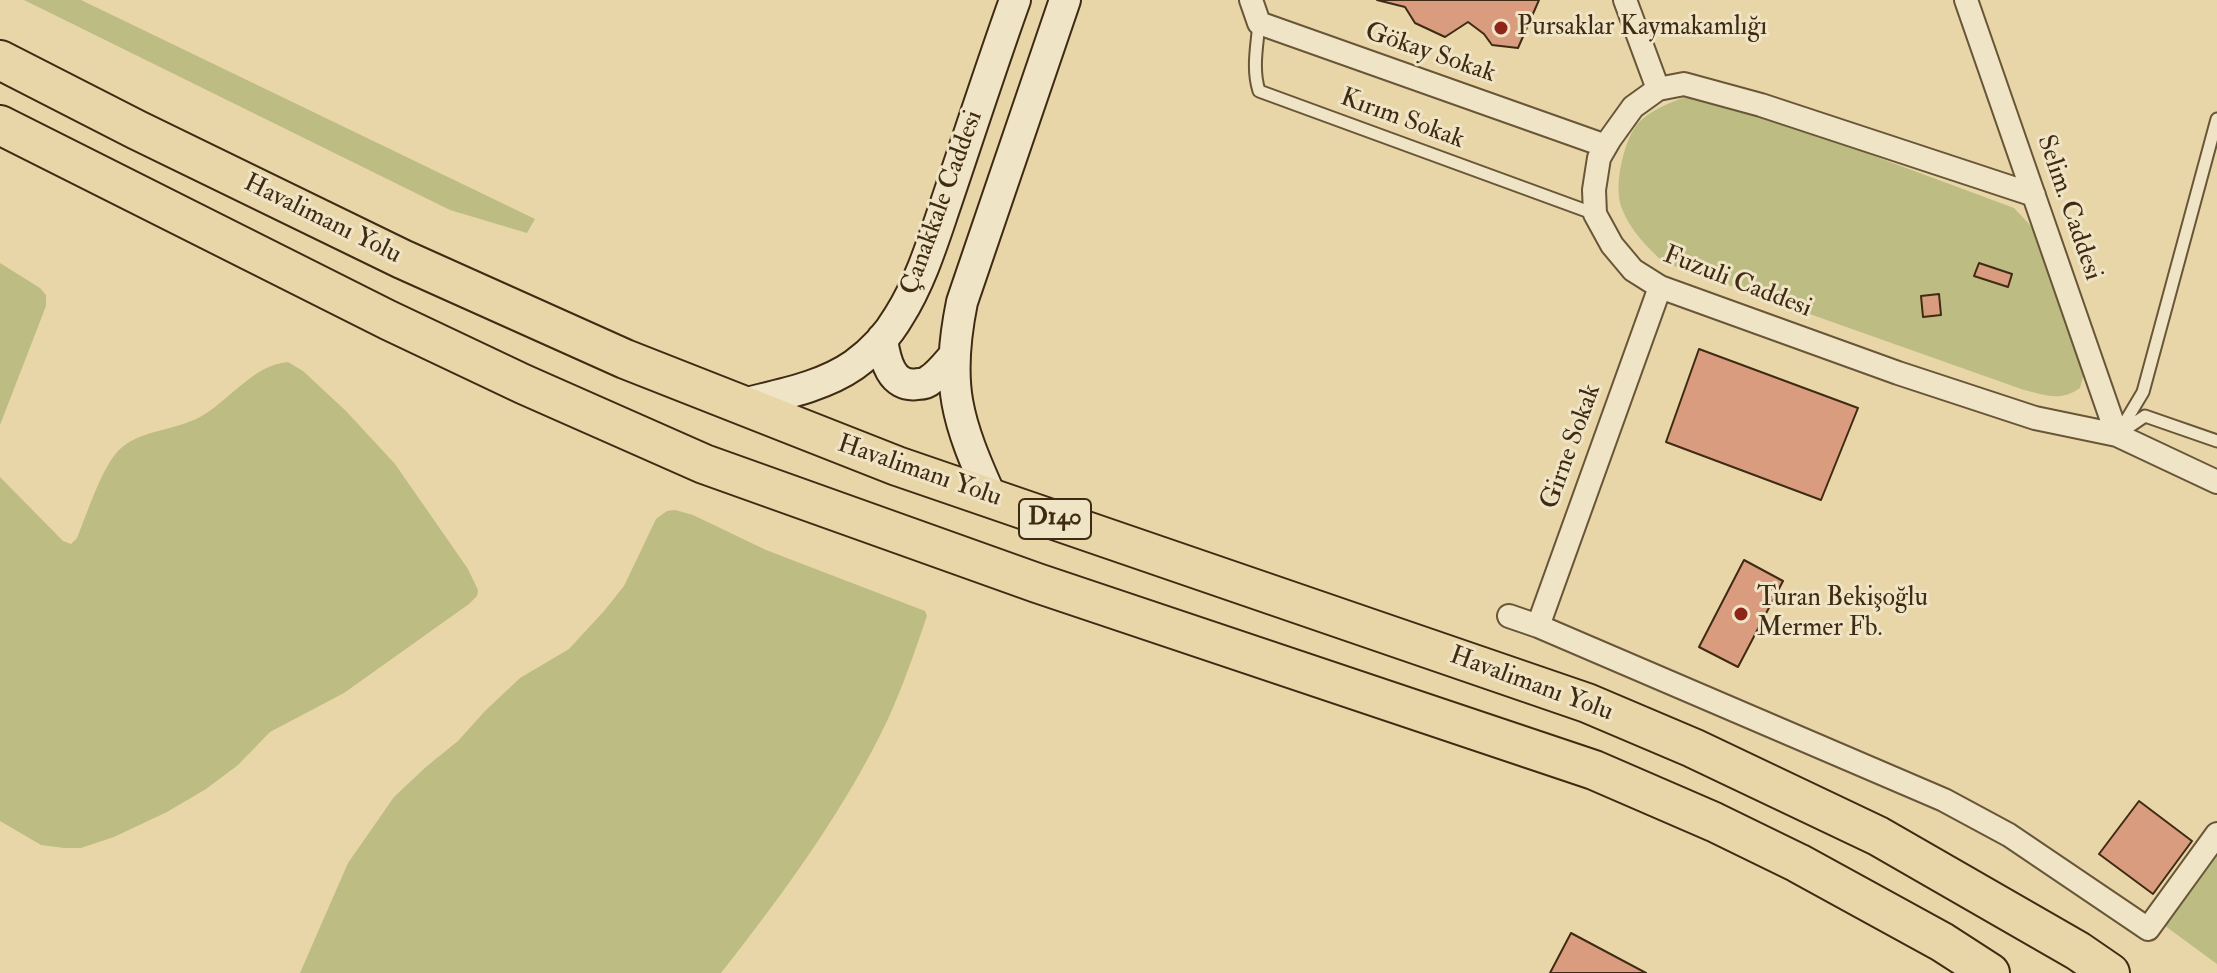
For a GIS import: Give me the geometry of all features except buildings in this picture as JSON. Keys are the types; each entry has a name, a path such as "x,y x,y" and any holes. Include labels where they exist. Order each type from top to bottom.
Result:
{"highway":[{"name":"Havalimanı Yolu","path":"0,60 402,259 625,359 884,461 1587,703 1693,748 1878,836 2078,951 2110,973"},
{"name":"D140","path":"0,125 388,320 704,464 1037,583 1594,770 1714,822 1798,863 1942,942 1990,973"}],"main road":[{"name":"Çanakkale Caddesi","path":"739,405 798,389 851,367 882,339 899,317 931,247 1015,0"},
{"name":"Çanakkale Caddesi","path":"991,497 962,429 953,381 953,357 962,302 1065,0"},
{"path":"882,339 892,375 902,383 913,385 928,382 953,357"}],"street":[{"path":"1251,0 1259,23"},
{"path":"1625,0 1658,89"},
{"name":"Selim. Caddesi","path":"1966,0 2117,435"},
{"name":"Gökay Sokak","path":"1259,23 1606,146"},
{"path":"1595,214 1594,190 1599,158 1606,146 1633,107 1658,89 1684,84 1761,105 2034,195"},
{"name":"Fuzuli Caddesi","path":"1595,214 1612,245 1633,270 1660,287 1898,373 2035,418 2117,435 2217,482"},
{"name":"Girne Sokak","path":"1538,626 1660,287"},
{"path":"1509,616 1944,800 2009,835 2148,929 2217,834"}],"lane":[{"name":"Kırım Sokak","path":"1259,23 1255,79 1259,91 1595,214"},
{"path":"2117,435 2143,392 2217,119"},
{"path":"2117,435 2145,416 2217,441"}],"shaded area":[{"path":"24,0 81,0 535,219 527,233 450,210"},
{"path":"1689,96 1718,98 2014,208 2030,225 2043,246 2084,353 2080,388 2059,396 2024,390 1663,262 1634,231 1622,209 1619,200 1621,166 1636,126 1661,107"},
{"path":"0,263 40,288 46,295 46,306 0,425"},
{"path":"288,362 303,371 346,411 395,464 468,569 478,590 477,596 344,693 270,732 238,765 167,812 114,837 81,848 41,845 0,821 0,477 63,541 71,544 77,538 107,467 120,449 147,434 200,417 252,377"},
{"path":"667,511 693,515 766,550 925,611 927,616 893,707 833,819 721,973 300,973 348,863 394,797 458,741 520,678 569,649 624,586 656,519"},
{"path":"2217,850 2217,964 2161,923"}],"place":[{"name":"Pursaklar Kaymakamlığı","path":"1501,28"},
{"name":"Turan Bekişoğlu Mermer Fb.","path":"1741,614"}]}
